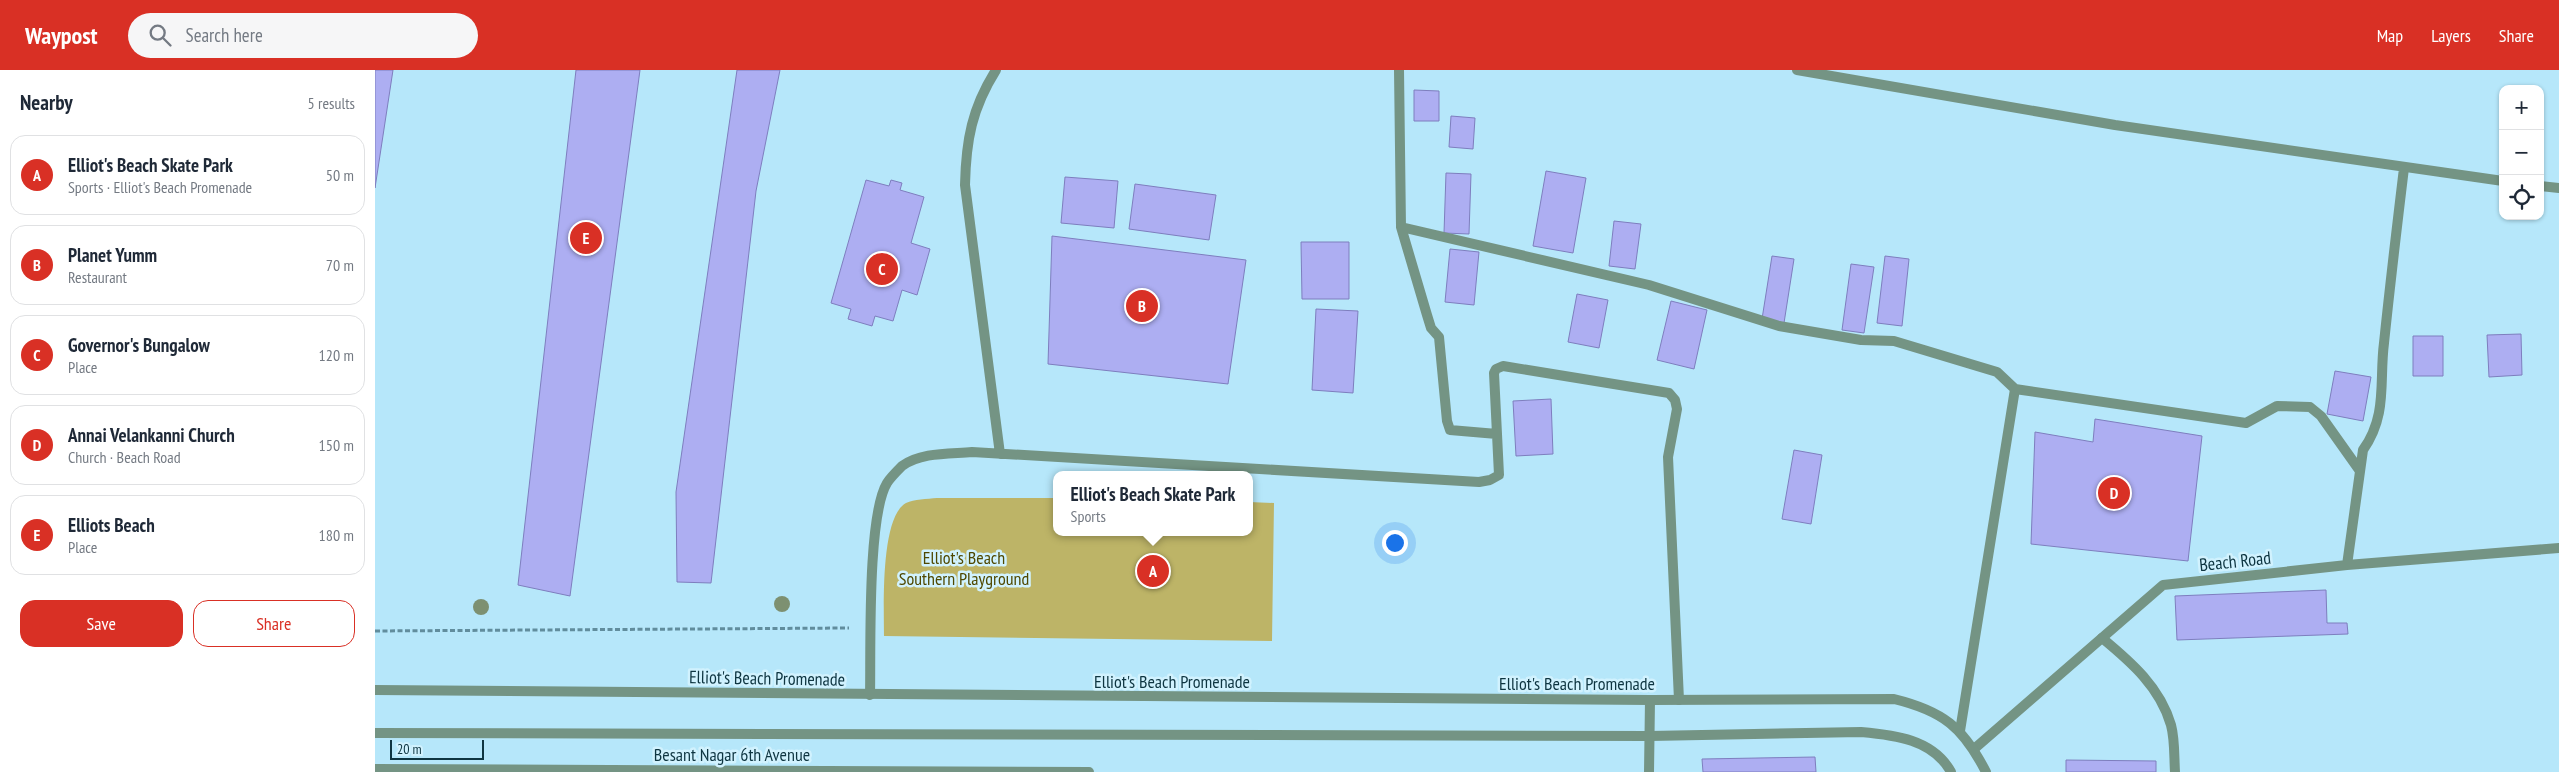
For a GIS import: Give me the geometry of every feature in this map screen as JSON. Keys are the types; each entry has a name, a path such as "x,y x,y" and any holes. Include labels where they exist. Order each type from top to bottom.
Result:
{"street":[{"path":"996,70 982,93 971,123 966,155 965,185 1000,454"},
{"path":"1399,70 1401,227 1431,328 1439,338 1447,421 1450,430 1497,434"},
{"path":"1797,70 2115,124 2499,180"},
{"path":"2347,565 2363,450 2373,436 2383,389 2382,355 2404,168"},
{"path":"2544,186 2559,188"},
{"path":"1401,227 1640,283 1779,326 1861,340 1894,341 1997,372 2015,389 2246,423 2277,406 2310,407 2321,416 2360,471"},
{"path":"870,695 874,540 887,483 903,466 923,457 972,452 1479,482 1490,480 1499,475 1494,378 1496,369 1499,367 1669,392 1675,400 1677,408 1668,457 1679,700"},
{"path":"1960,731 2015,389"},
{"name":"Beach Road","path":"1974,749 2163,585 2347,565 2559,548"},
{"path":"2102,638 2139,670 2163,705 2171,727 2175,772"},
{"name":"Elliot's Beach Promenade","path":"375,690 1651,700 1894,699 1921,706 1943,717 1960,731 1974,749 1986,772"},
{"path":"1649,772 1651,700"},
{"path":"375,733 1649,736 1861,732 1899,737 1921,743 1946,764 1951,772"},
{"name":"Besant Nagar 6th Avenue","path":"375,769 1089,772"}],"path":[{"path":"375,630 872,628"}],"green space":[{"name":"Elliot's Beach Southern Playground","path":"937,498 1053,498 1053,536 1253,536 1253,502 1274,503 1272,641 884,636 885,565 892,526 898,512 906,503"}],"building":[{"path":"375,70 393,70 375,188"},
{"path":"576,70 640,70 570,596 518,585"},
{"path":"737,70 780,70 756,191 711,583 677,582 676,492"},
{"path":"1414,90 1439,91 1439,121 1414,121"},
{"path":"1451,116 1475,118 1473,149 1449,147"},
{"path":"1546,171 1586,178 1573,253 1533,246"},
{"path":"1446,173 1471,174 1469,234 1444,233"},
{"path":"1065,177 1118,181 1114,228 1061,223"},
{"path":"866,180 889,186 891,180 902,183 900,190 924,197 911,243 930,249 917,295 902,290 893,321 875,316 872,326 848,319 851,309 831,303"},
{"path":"1135,184 1216,195 1209,240 1129,229"},
{"path":"1614,221 1641,224 1635,269 1609,266"},
{"path":"1052,236 1246,260 1228,384 1048,364"},
{"path":"1301,242 1349,242 1349,299 1302,299"},
{"path":"1450,249 1479,252 1474,305 1445,302"},
{"path":"1772,256 1794,259 1784,323 1762,319"},
{"path":"1885,256 1909,259 1902,326 1877,323"},
{"path":"1851,264 1874,267 1864,333 1842,330"},
{"path":"1577,294 1608,300 1599,348 1568,342"},
{"path":"1671,301 1707,310 1694,369 1657,360"},
{"path":"1316,309 1358,311 1353,393 1312,390"},
{"path":"2521,334 2522,375 2489,377 2487,335"},
{"path":"2413,336 2443,336 2443,376 2413,376"},
{"path":"2335,371 2371,377 2363,421 2327,414"},
{"path":"1551,399 1553,454 1516,456 1513,401"},
{"path":"2095,419 2202,436 2188,561 2031,544 2035,432 2093,442"},
{"path":"1794,450 1822,455 1811,524 1782,519"},
{"path":"2326,590 2327,623 2347,623 2348,634 2177,640 2175,596"},
{"path":"1815,757 1816,772 1703,772 1702,759"},
{"path":"2066,760 2156,761 2156,772 2066,772"}],"place":[{"name":"Elliots Beach","path":"586,238"},
{"name":"Governor's Bungalow","path":"882,269"},
{"name":"Planet Yumm","path":"1142,306"},
{"name":"Annai Velankanni Church","path":"2114,493"},
{"name":"Elliot's Beach Skate Park","path":"1153,571"}]}
